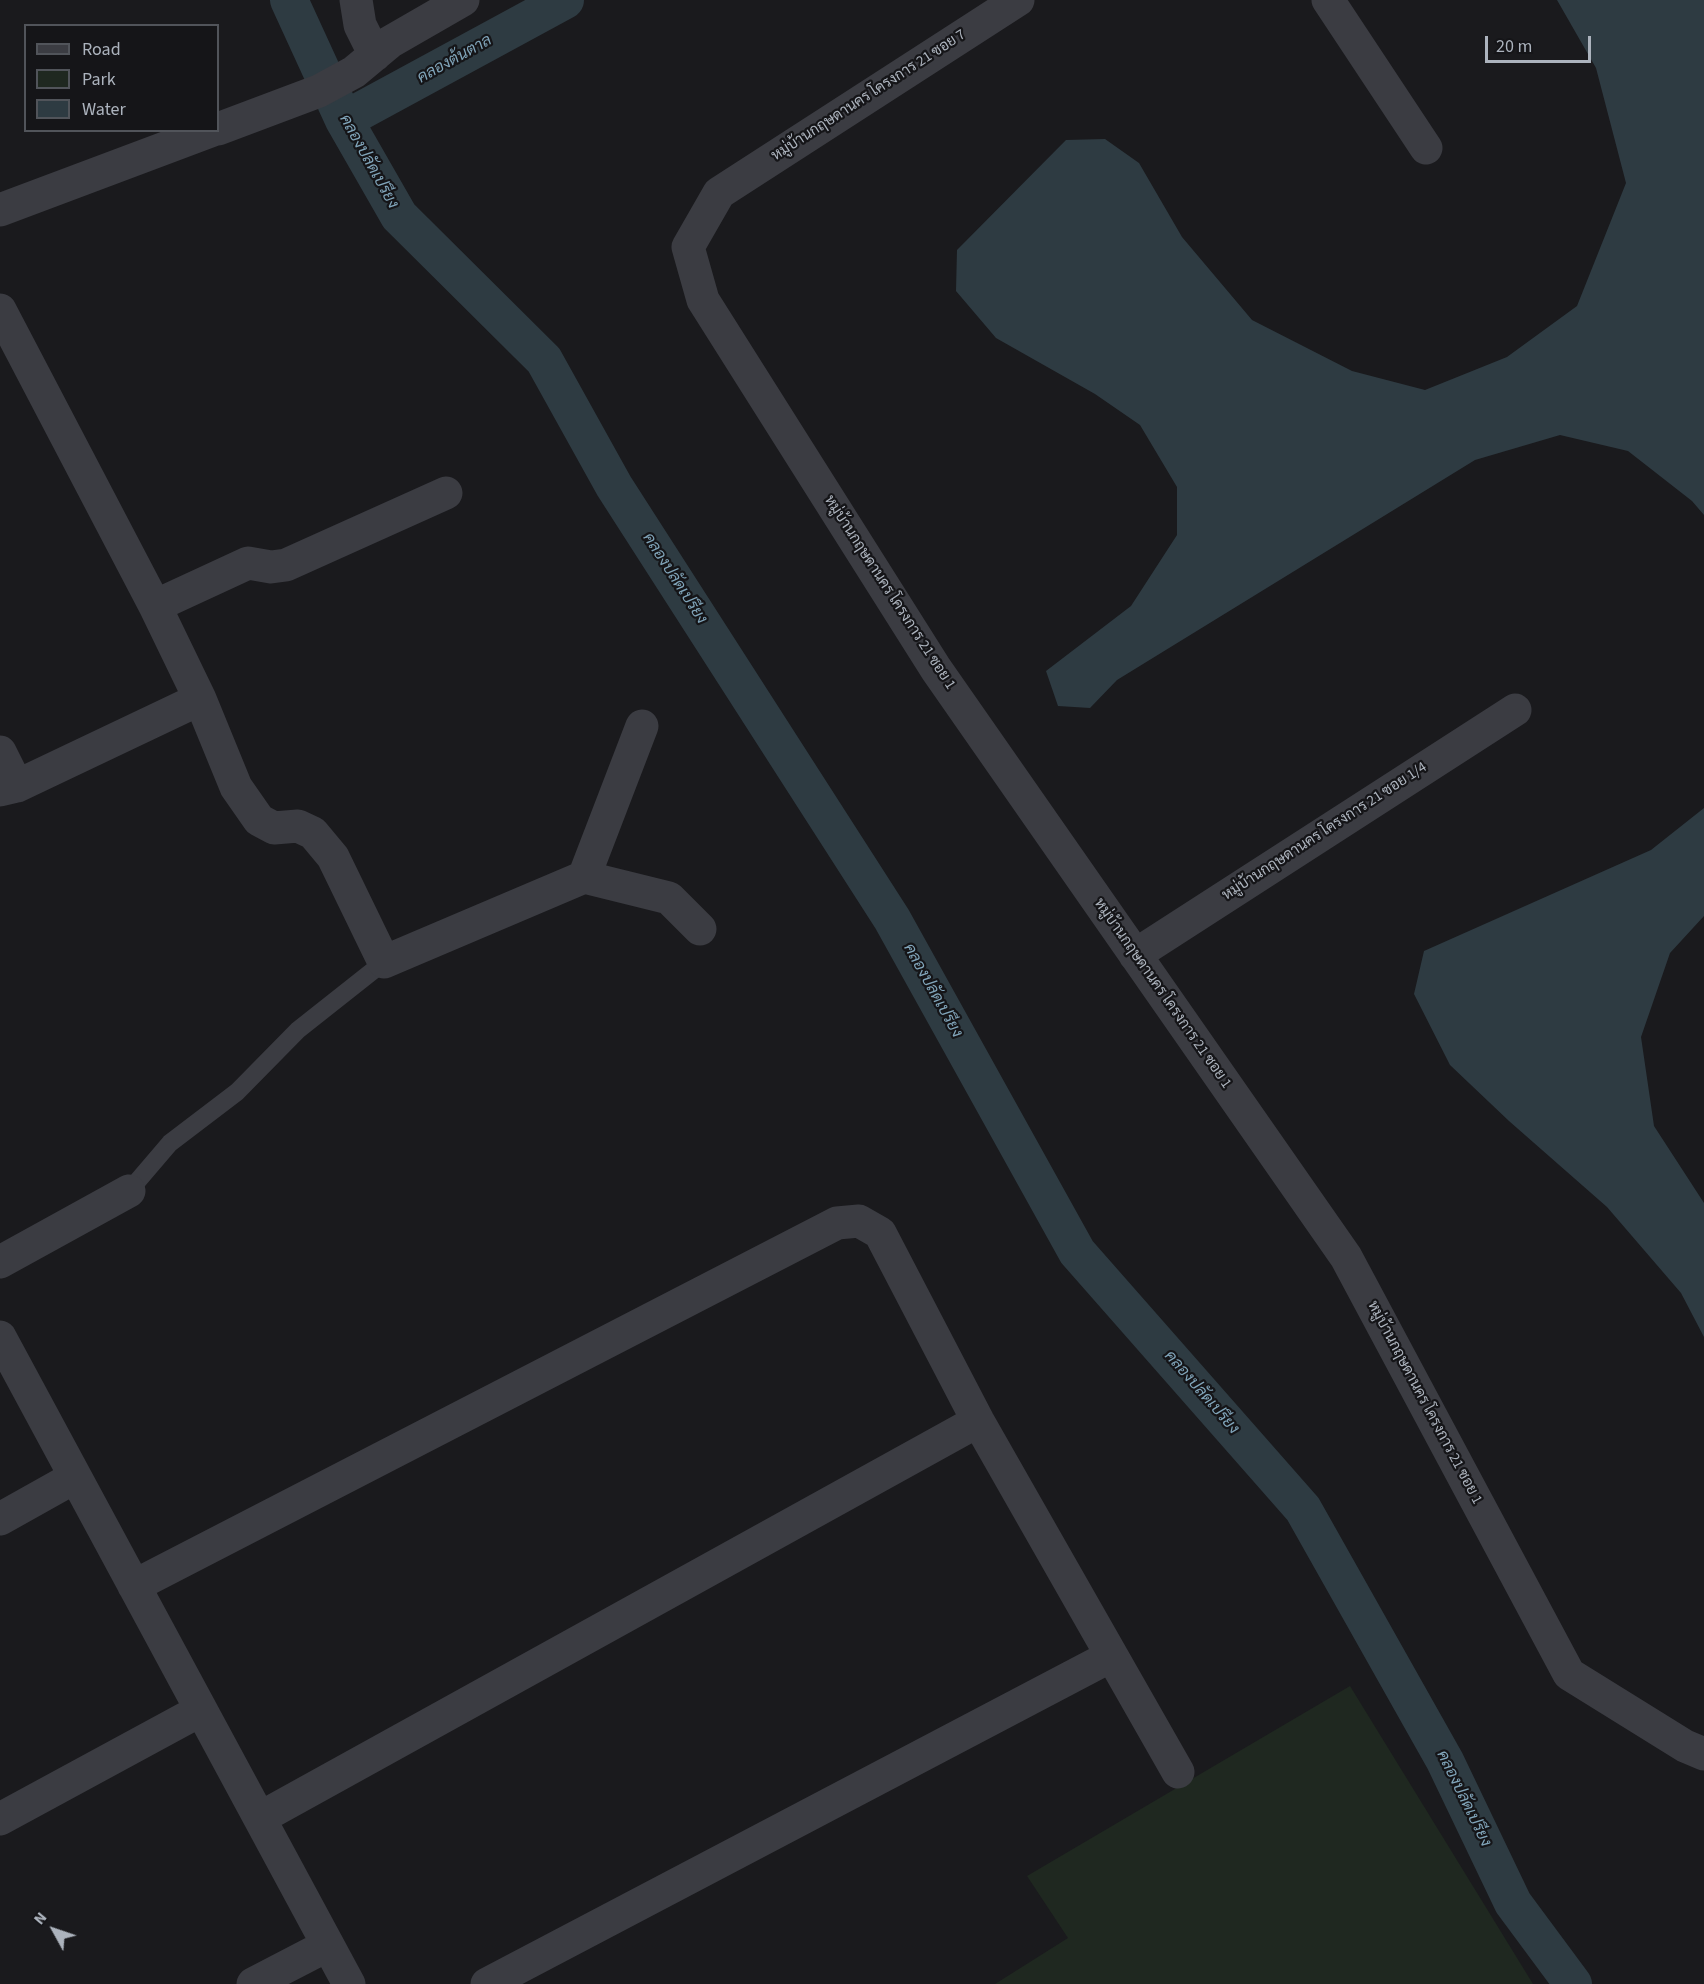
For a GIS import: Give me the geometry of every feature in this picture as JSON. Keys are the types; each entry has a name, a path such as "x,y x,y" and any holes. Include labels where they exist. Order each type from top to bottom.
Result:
{"street":[{"path":"356,0 365,64"},
{"path":"219,129 319,91 365,64 390,42 463,0"},
{"name":"หมู่บ้านกฤษดานคร โครงการ 21 ซอย 7","path":"719,193 1018,0"},
{"path":"1328,0 1426,148"},
{"path":"0,210 208,132"},
{"name":"หมู่บ้านกฤษดานคร โครงการ 21 ซอย 1","path":"719,193 688,247 703,300 936,669 1346,1257 1569,1674 1685,1746 1704,1754"},
{"path":"0,310 155,606 200,699 236,787 259,820 274,828 298,826 313,833 333,857 384,962 584,877 669,898 700,929"},
{"path":"155,606 248,563 271,567 286,565 446,493"},
{"path":"0,752 9,788 200,699"},
{"name":"หมู่บ้านกฤษดานคร โครงการ 21 ซอย 1/4","path":"1135,955 1515,710"},
{"path":"584,877 642,726"},
{"path":"0,1263 129,1191"},
{"path":"134,1586 837,1223 859,1221 880,1233 978,1421 1178,1772"},
{"path":"0,1337 349,1984"},
{"path":"260,1818 978,1421"},
{"path":"0,1519 75,1477"},
{"path":"487,1984 1111,1656"},
{"path":"0,1819 201,1710"},
{"path":"253,1984 328,1945"}],"lane":[{"path":"129,1191 170,1143 237,1092 298,1030 384,962"}],"green space":[{"path":"1350,1686 1533,1984 995,1984 1068,1938 1027,1876"}],"water":[{"path":"1557,0 1704,0 1704,515 1692,501 1628,451 1560,435 1475,460 1117,680 1090,708 1058,706 1046,671 1131,606 1177,535 1177,487 1140,425 1095,394 996,338 956,291 957,250 1066,140 1105,139 1139,163 1182,237 1252,320 1352,371 1425,390 1507,357 1577,306 1626,183 1596,68"},
{"path":"1704,808 1704,916 1670,953 1641,1037 1654,1126 1704,1203 1704,1337 1681,1293 1607,1207 1509,1121 1450,1065 1414,994 1424,951 1651,850"}],"waterway":[{"name":"คลองปลัดเปรียง","path":"289,0 344,120 399,216 544,360 614,486 892,919 1077,1252 1303,1509 1445,1761 1513,1903 1573,1984"},
{"name":"คลองต้นตาล","path":"344,120 565,0"}]}
